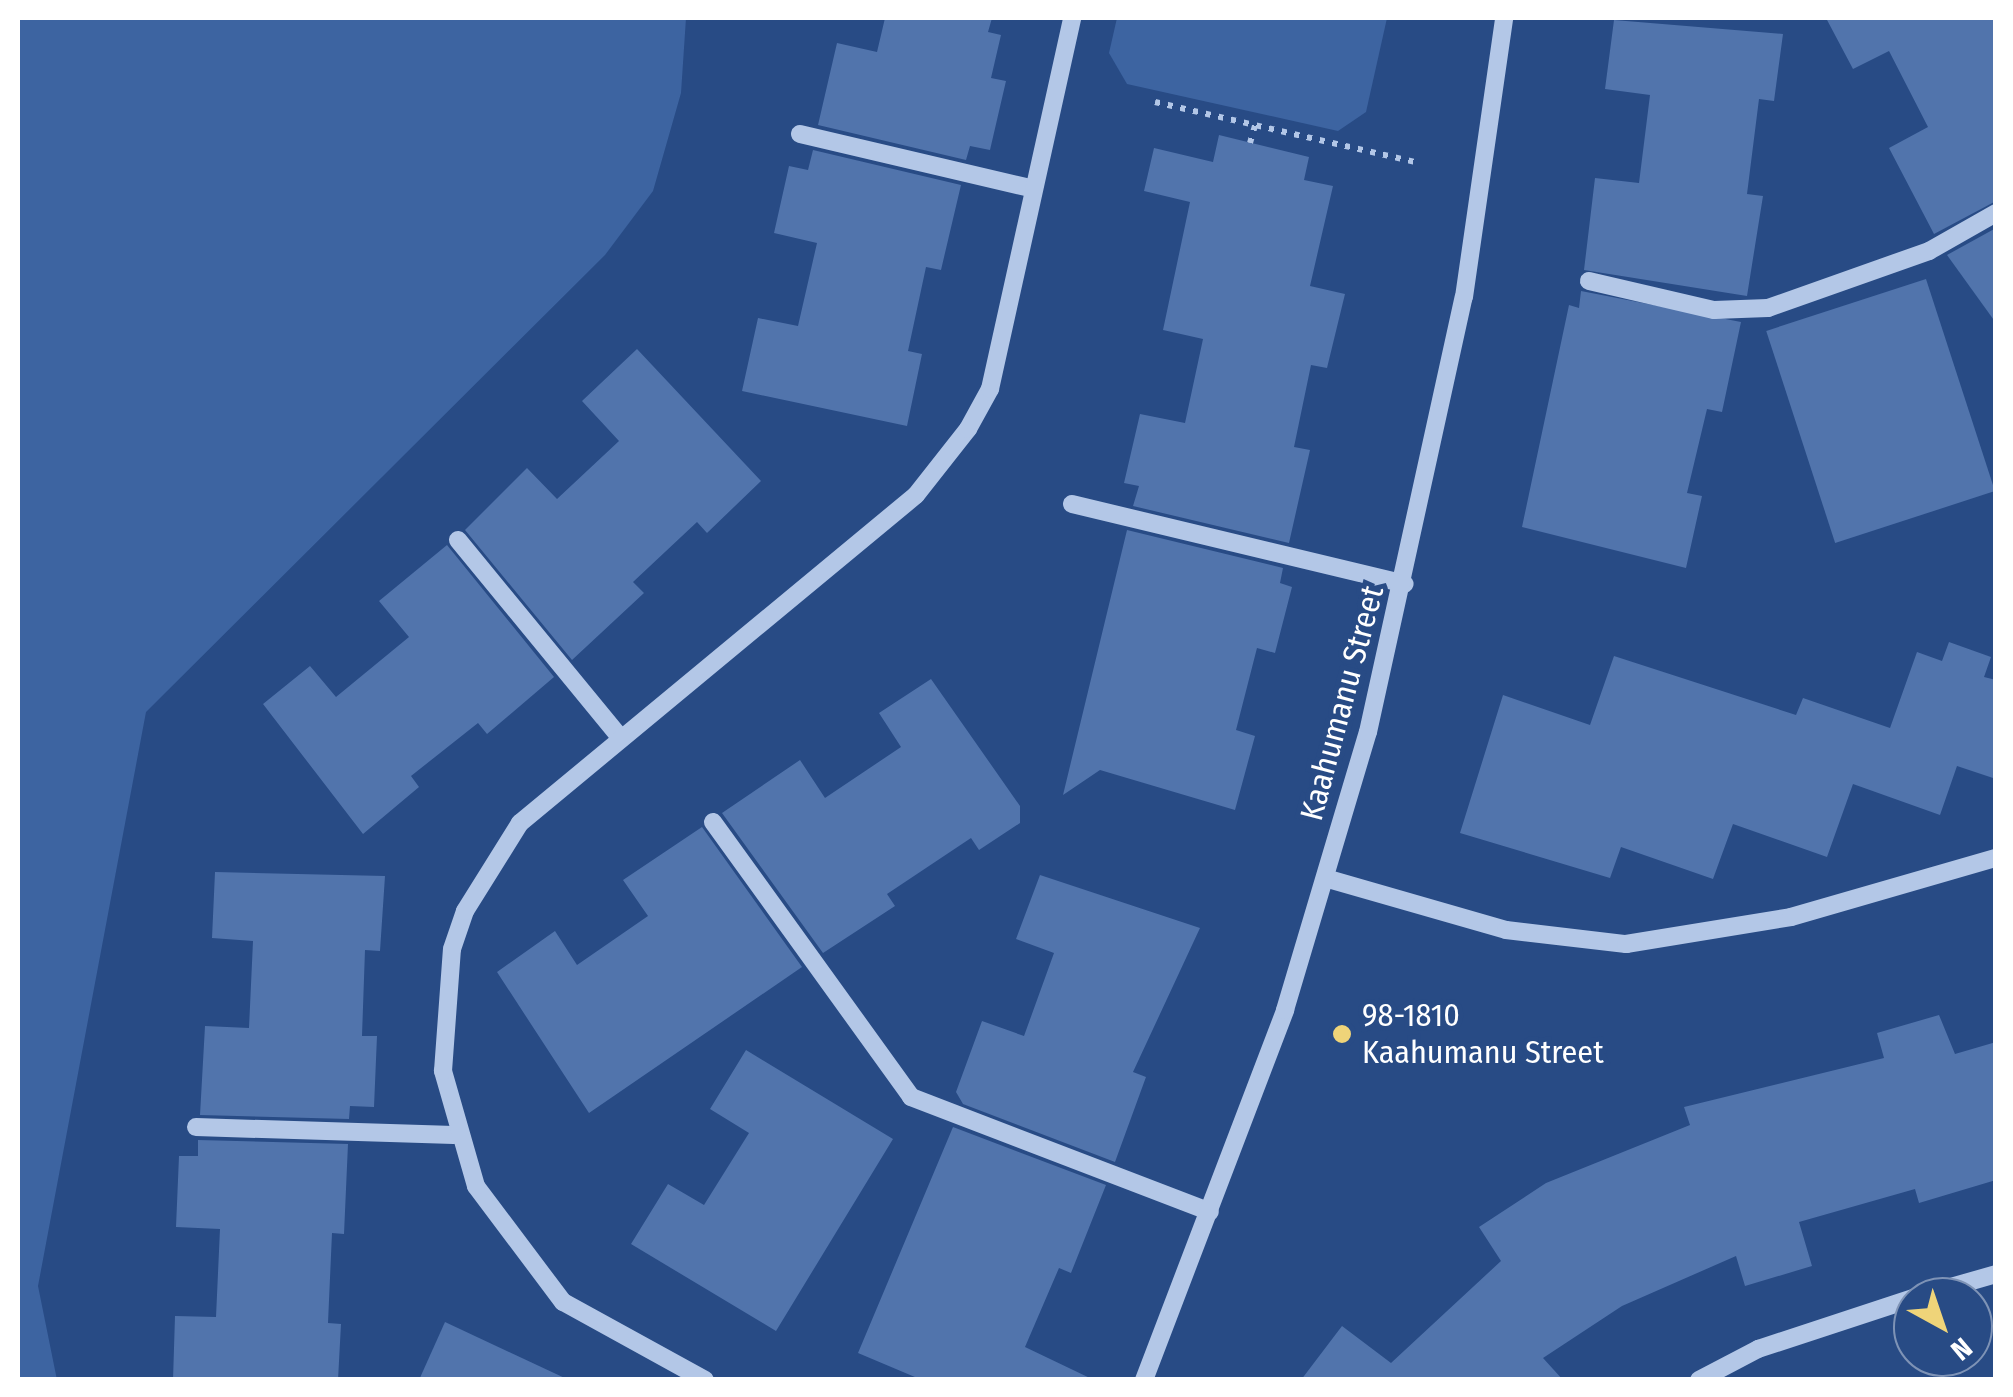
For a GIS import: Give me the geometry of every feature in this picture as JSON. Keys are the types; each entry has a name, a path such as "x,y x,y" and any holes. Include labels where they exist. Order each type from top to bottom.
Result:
{"street":[{"path":"705,1380 564,1302 503,1230 454,1135 444,990 465,911 520,824 618,735 882,525 943,464 990,388 1072,18"},
{"name":"Kaahumanu Street","path":"1144,1380 1210,1212 1325,878 1405,584 1464,296 1504,18"},
{"path":"800,134 1034,189"},
{"path":"1589,281 1714,310 1768,308 1929,251 1996,213"},
{"path":"1072,504 1405,584"},
{"path":"458,540 618,735"},
{"path":"713,822 911,1097 1210,1212"},
{"path":"1325,878 1506,930 1626,944 1791,917 1996,858"},
{"path":"196,1127 454,1135"},
{"path":"1699,1380 1758,1349 1893,1304"}],"path":[{"path":"1155,102 1420,163"},
{"path":"1250,142 1254,125"}],"shaded area":[{"path":"18,18 686,18 681,93 653,191 605,255 146,712 38,1286 57,1380 18,1379"},
{"path":"1117,18 1387,18 1366,112 1338,131 1127,84 1109,53"}],"building":[{"path":"885,18 992,18 988,32 1001,35 991,78 1006,81 990,150 970,146 966,160 818,125 837,43 877,52"},
{"path":"1826,18 1996,18 1996,201 1934,234 1889,148 1928,127 1889,51 1853,69"},
{"path":"1614,20 1783,34 1774,101 1759,99 1747,194 1763,196 1747,296 1584,270 1595,178 1639,183 1650,95 1605,89"},
{"path":"1219,135 1309,157 1304,180 1333,186 1310,286 1345,294 1327,368 1311,365 1294,447 1310,450 1289,543 1133,506 1139,486 1124,483 1140,414 1185,423 1203,339 1163,330 1190,202 1144,191 1154,148 1213,162"},
{"path":"813,150 961,185 941,270 926,267 908,351 922,354 907,426 742,391 758,318 798,326 817,243 774,233 789,166 808,170"},
{"path":"1996,228 1996,323 1947,255"},
{"path":"1926,279 1995,491 1835,543 1766,331"},
{"path":"1581,291 1741,322 1722,412 1707,409 1687,493 1702,496 1686,568 1522,527 1569,305 1579,308"},
{"path":"637,349 761,481 707,533 697,522 633,582 644,593 572,660 465,530 527,468 557,499 619,441 582,401"},
{"path":"1127,530 1283,568 1280,583 1292,587 1275,653 1257,648 1236,730 1255,736 1235,810 1100,770 1063,795"},
{"path":"447,545 554,677 487,734 478,723 411,776 419,787 363,834 263,704 310,666 336,697 409,637 379,601"},
{"path":"1949,642 1991,657 1984,677 1996,680 1996,779 1957,766 1940,815 1853,784 1827,857 1733,824 1713,879 1621,847 1610,878 1460,833 1503,695 1590,725 1614,656 1796,715 1803,698 1890,728 1917,652 1942,661"},
{"path":"931,679 1020,806 1020,823 979,850 971,838 887,894 895,906 823,953 722,813 800,760 825,798 901,747 879,713"},
{"path":"702,827 802,967 589,1113 497,972 555,931 577,965 648,916 623,880"},
{"path":"215,872 385,876 380,951 365,950 362,1036 377,1036 374,1107 350,1106 349,1119 200,1115 205,1026 249,1028 253,941 212,938"},
{"path":"1040,875 1200,928 1133,1072 1146,1077 1115,1162 963,1104 956,1092 982,1021 1024,1036 1054,953 1016,939"},
{"path":"1939,1015 1955,1054 1996,1042 1996,1180 1919,1203 1915,1189 1799,1222 1812,1266 1745,1286 1736,1256 1622,1306 1543,1358 1563,1380 1301,1380 1342,1326 1391,1363 1501,1261 1479,1227 1546,1183 1690,1125 1684,1107 1884,1058 1877,1033"},
{"path":"746,1050 893,1139 776,1331 631,1244 668,1184 704,1205 749,1133 710,1109"},
{"path":"953,1127 1106,1185 1071,1273 1059,1268 1025,1347 1094,1380 922,1380 858,1353"},
{"path":"198,1140 348,1144 344,1234 332,1233 328,1323 341,1324 338,1380 173,1380 175,1316 216,1317 220,1229 176,1227 179,1156 198,1156"},
{"path":"445,1322 569,1380 419,1380"}],"place":[{"name":"98-1810 Kaahumanu Street","path":"1342,1034"}]}
